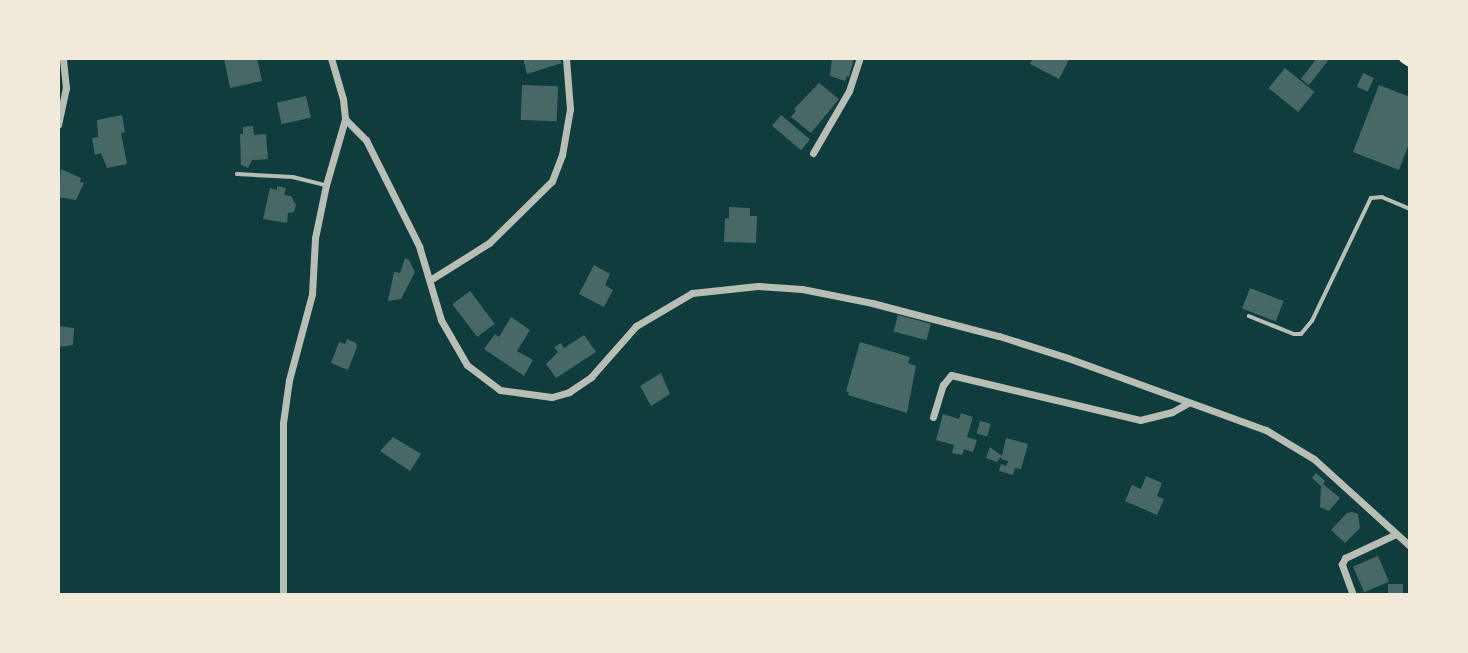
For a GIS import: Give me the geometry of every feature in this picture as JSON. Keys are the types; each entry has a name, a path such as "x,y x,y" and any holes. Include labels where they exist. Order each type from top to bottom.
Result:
{"main road":[{"path":"1404,58 1410,62"}],"street":[{"path":"58,125 66,88 63,58"},
{"path":"283,595 283,423 289,380 312,295 315,238 326,185 345,119 343,99 331,58"},
{"path":"430,279 489,243 552,181 562,155 570,109 566,58"},
{"path":"813,153 849,91 860,58"},
{"path":"345,119 366,140 419,246 441,320 467,365 500,390 522,396 552,397 569,392 592,377 636,326 692,293 758,286 802,289 999,336 1251,424 1288,441 1314,459 1410,546"},
{"path":"933,417 943,385 951,376 1140,420 1172,412 1188,403"},
{"path":"1353,595 1342,561 1396,534"}],"lane":[{"path":"237,174 293,177 326,185"},
{"path":"1249,316 1294,334 1301,334 1312,321 1371,198 1382,197 1410,209"}],"building":[{"path":"224,58 257,58 262,81 230,88"},
{"path":"523,58 559,58 562,63 527,74"},
{"path":"832,58 854,58 849,77 847,76 845,81 830,76"},
{"path":"1033,58 1070,58 1059,79 1030,64"},
{"path":"1317,58 1330,58 1309,85 1301,79"},
{"path":"1285,68 1315,92 1298,112 1269,88"},
{"path":"1363,73 1374,78 1368,92 1357,87"},
{"path":"819,83 839,99 811,133 791,117 796,111 794,109"},
{"path":"522,85 558,86 557,121 521,120"},
{"path":"1379,85 1410,97 1410,141 1399,170 1353,152"},
{"path":"306,96 311,117 282,124 277,103"},
{"path":"122,115 125,132 121,133 127,164 107,168 101,153 95,155 92,138 98,137 97,120"},
{"path":"781,115 810,139 801,150 772,126"},
{"path":"253,126 254,135 266,134 268,159 252,160 248,168 241,165 240,134 243,134 243,127"},
{"path":"61,169 81,178 80,182 84,183 76,200 58,197"},
{"path":"277,186 286,188 284,195 291,196 296,205 294,212 288,213 287,223 263,219 270,188 277,190"},
{"path":"729,207 750,208 750,216 757,216 756,243 724,242 725,218 729,219"},
{"path":"405,258 415,272 401,299 388,301 394,272 400,273"},
{"path":"594,265 610,274 605,285 613,290 604,307 579,294"},
{"path":"1250,288 1284,301 1276,321 1242,309"},
{"path":"470,291 495,324 477,337 452,304"},
{"path":"898,315 931,324 926,340 894,331"},
{"path":"511,317 530,330 517,351 533,360 524,376 484,349 495,334 499,337"},
{"path":"58,326 74,328 73,345 58,347"},
{"path":"584,335 596,352 556,378 546,364 558,352 554,347 561,343 564,348"},
{"path":"347,339 356,343 357,347 348,370 331,363 339,342 345,344"},
{"path":"860,342 910,357 908,363 916,366 907,413 848,395 849,392 846,391"},
{"path":"661,373 670,394 651,406 640,386"},
{"path":"961,413 973,417 967,437 977,440 973,452 964,449 962,455 952,453 954,445 936,440 943,414 959,419"},
{"path":"980,421 991,424 987,436 977,434"},
{"path":"393,437 421,454 410,471 380,451"},
{"path":"1006,438 1028,444 1021,469 1015,468 1013,475 999,471 1001,464 1006,466 1008,461 1001,459"},
{"path":"990,447 1002,456 997,462 986,458"},
{"path":"1316,473 1325,481 1323,484 1340,498 1329,511 1320,507 1321,486 1312,478"},
{"path":"1146,476 1162,483 1157,496 1164,499 1157,515 1125,501 1132,485 1141,489"},
{"path":"1347,513 1358,514 1360,528 1345,543 1331,530"},
{"path":"1378,556 1389,582 1364,592 1353,567"},
{"path":"1388,584 1403,584 1403,595 1388,595"}]}
